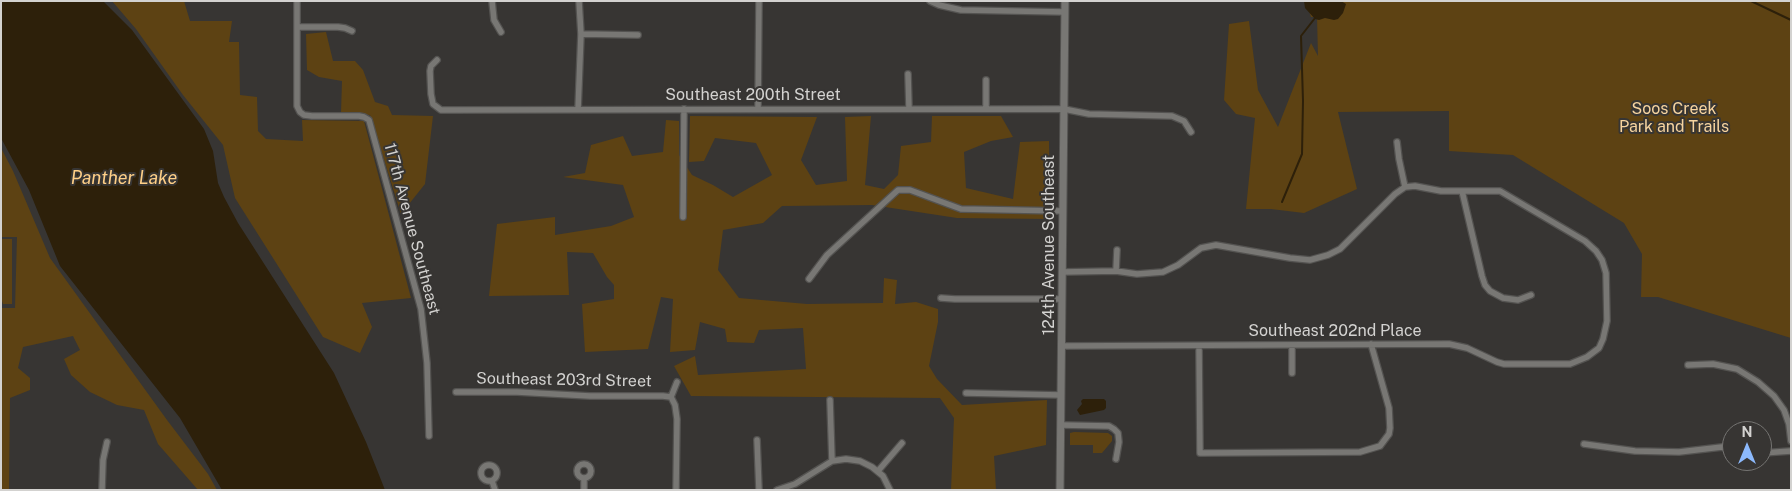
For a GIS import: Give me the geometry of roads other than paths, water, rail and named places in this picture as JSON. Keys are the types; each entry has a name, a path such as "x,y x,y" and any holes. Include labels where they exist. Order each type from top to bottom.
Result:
{"street":[{"path":"297,1 297,27 338,27 352,31"},
{"path":"492,1 494,20 501,32"},
{"path":"578,110 581,34 580,1"},
{"path":"758,109 760,1"},
{"path":"930,1 962,10 1065,12"},
{"name":"124th Avenue Southeast","path":"1060,490 1065,1"},
{"name":"117th Avenue Southeast","path":"297,27 297,106 300,112 304,115 359,116 369,120 421,310 427,363 429,436"},
{"path":"581,34 638,35"},
{"name":"Southeast 200th Street","path":"437,60 430,71 430,94 433,104 441,110 1064,109 1089,114 1172,116 1184,121 1191,132"},
{"path":"908,74 909,108"},
{"path":"986,80 986,108"},
{"path":"682,217 684,109"},
{"path":"1397,142 1406,187"},
{"path":"1062,272 1116,271 1137,274 1163,272 1178,265 1202,248 1216,245 1296,259 1319,258 1340,249 1395,194 1406,187 1415,186 1441,191 1462,191 1485,285 1503,298 1518,300 1530,295"},
{"path":"809,279 827,255 898,190 910,190 961,209 1063,211"},
{"name":"Southeast 202nd Place","path":"1062,346 1458,345 1496,362 1512,364 1570,364 1587,357 1599,348 1607,321 1606,273 1602,260 1596,250 1508,194 1500,191 1462,191"},
{"path":"1116,271 1117,250"},
{"path":"941,298 1062,299"},
{"path":"1199,346 1200,453 1360,452 1380,446 1389,434 1391,421 1371,344"},
{"path":"1292,345 1292,373"},
{"path":"1688,365 1713,364 1737,369 1758,382 1774,396 1784,410 1789,424 1791,441"},
{"path":"676,490 677,419 675,405 671,397 677,382"},
{"name":"Southeast 203rd Street","path":"456,392 671,397"},
{"path":"966,393 1061,395"},
{"path":"830,400 832,462"},
{"path":"1061,425 1109,426 1114,429 1118,433 1119,442 1116,459"},
{"path":"757,440 759,490"},
{"path":"102,490 103,460 107,442"},
{"path":"878,471 902,443"},
{"path":"1584,444 1635,451 1679,452 1722,447"},
{"path":"1772,452 1791,451"},
{"path":"777,490 802,480 832,462 846,459 860,461 878,471 890,490"},
{"path":"584,479 584,490"},
{"path":"492,481 495,490"}],"water":[{"name":"Panther Lake","path":"1,1 103,1 132,30 204,129 213,151 218,183 224,197 238,223 334,373 366,442 385,490 222,490 180,418 60,266 29,190 1,138"},
{"path":"1304,1 1341,1 1346,4 1343,13 1338,19 1325,18 1319,20 1315,19 1305,8"},
{"path":"1083,399 1104,399 1106,401 1106,408 1080,415 1077,410 1082,404 1081,401"}],"waterway":[{"path":"1751,1 1791,20"},
{"path":"1282,202 1302,154 1301,36 1315,18"}],"park label":[{"name":"Soos Creek Park and Trails","path":"1674,118"}]}
